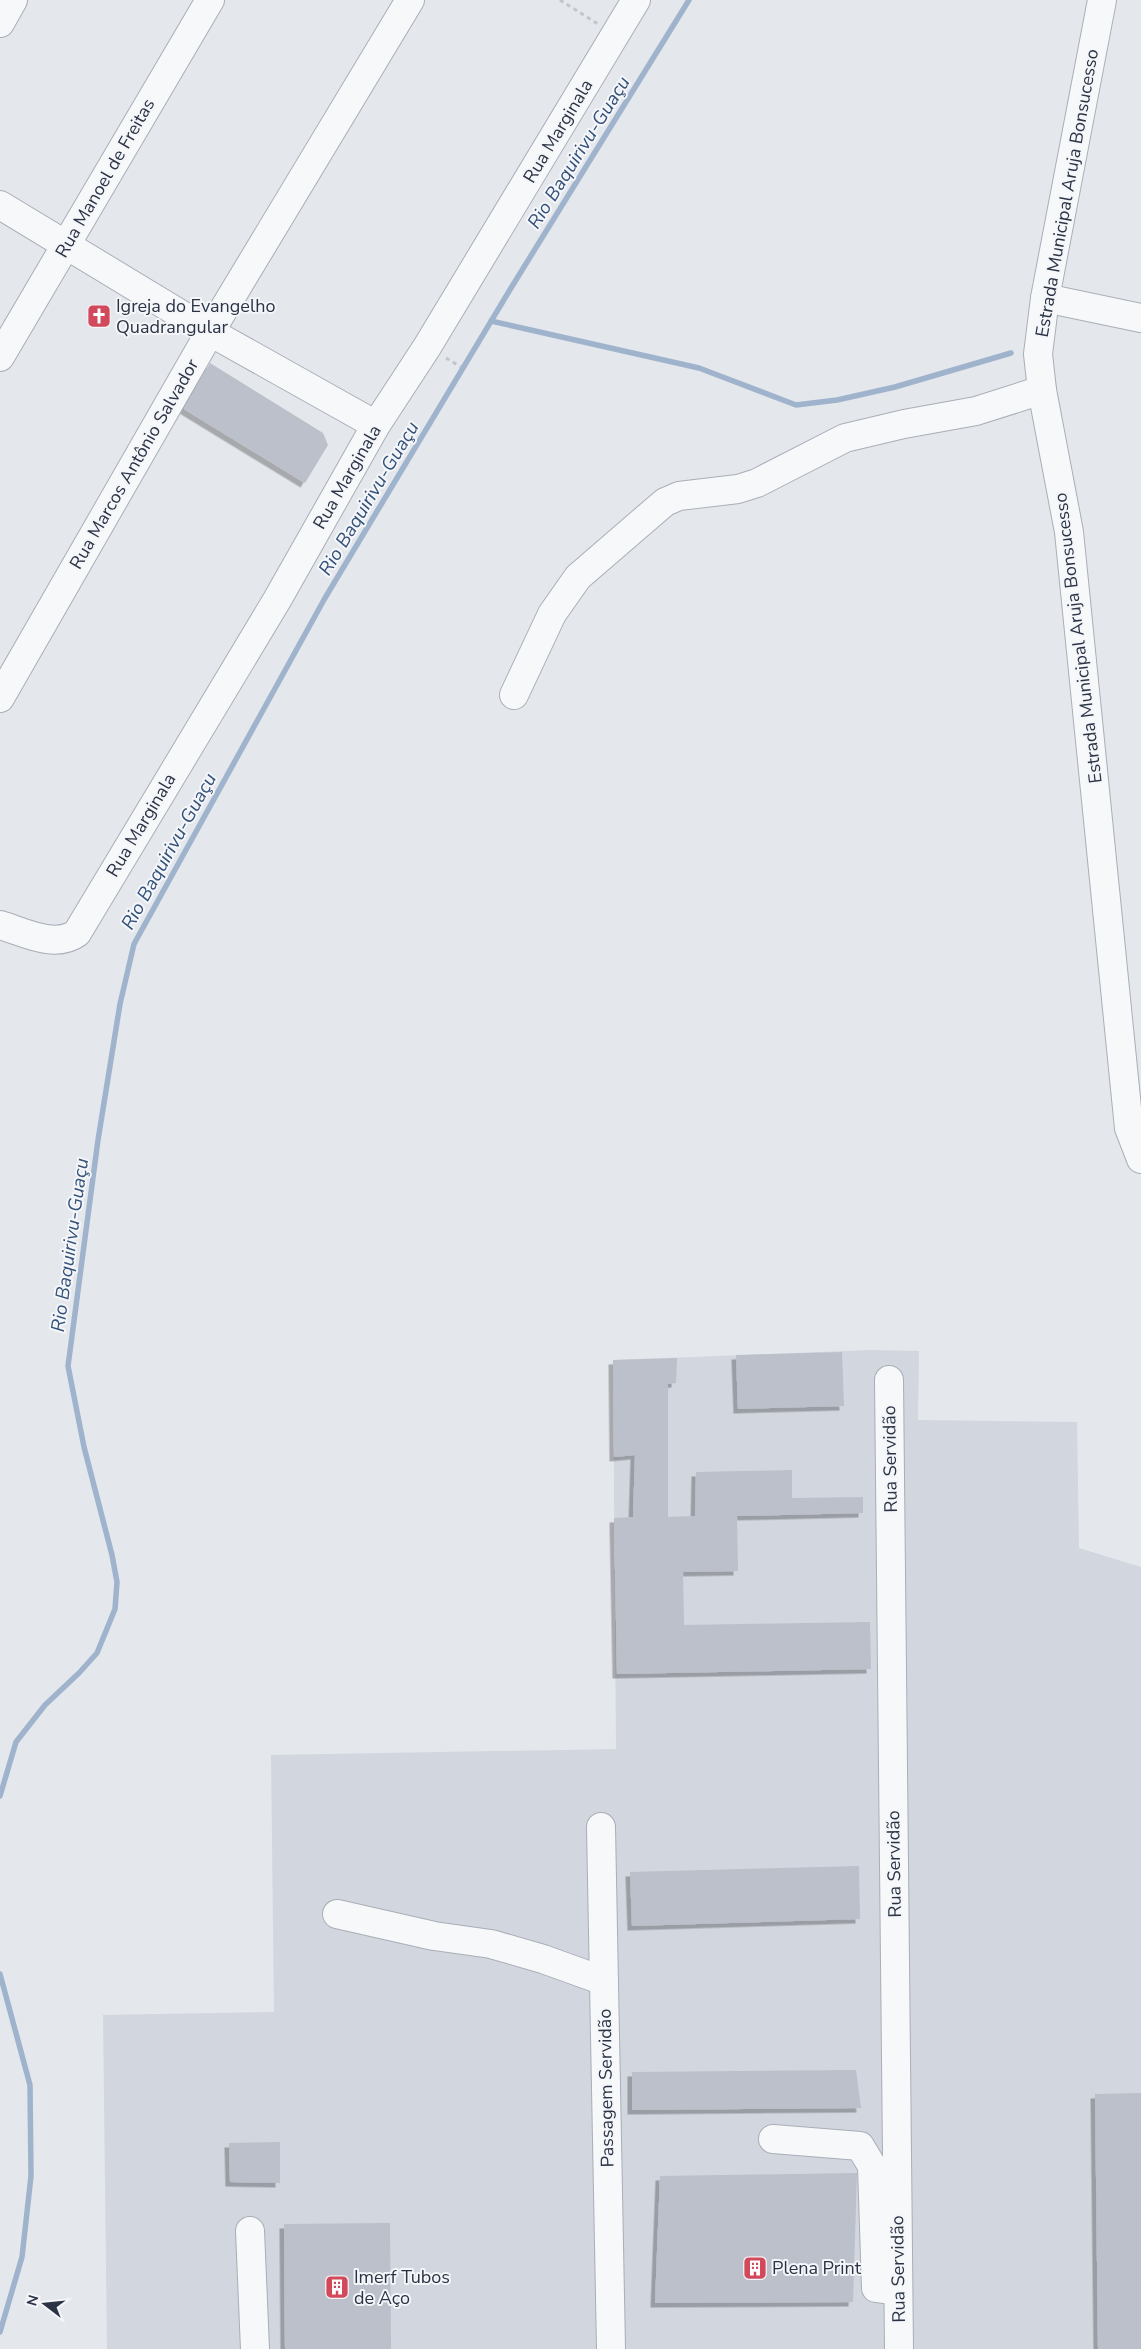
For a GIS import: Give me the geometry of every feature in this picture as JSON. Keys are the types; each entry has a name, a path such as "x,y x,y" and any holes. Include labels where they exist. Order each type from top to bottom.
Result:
{"street":[{"path":"0,23 14,0"},
{"name":"Rua Manoel de Freitas","path":"0,357 210,0"},
{"name":"Rua Marcos Antônio Salvador","path":"0,698 210,332 410,0"},
{"name":"Rua Marginala","path":"0,925 52,941 62,940 77,933 277,600 376,425 427,347 636,0"},
{"name":"Estrada Municipal Aruja Bonsucesso","path":"1102,0 1045,298 1038,354 1042,390 1069,532 1129,1128 1141,1159"},
{"path":"0,205 210,332 376,425"},
{"path":"1045,298 1141,318"},
{"path":"514,695 552,614 578,577 665,502 679,496 738,489 757,483 845,438 904,424 976,411 1042,390"},
{"name":"Rua Servidão","path":"889,1380 899,2349"},
{"name":"Passagem Servidão","path":"601,1827 612,2349"},
{"path":"337,1914 434,1936 491,1944 543,1959 604,1981"},
{"path":"773,2139 860,2146 872,2166 876,2288 898,2291"},
{"path":"250,2231 255,2349"}],"path":[{"path":"560,0 616,35"},
{"path":"451,361 461,367"}],"shaded area":[{"path":"871,1350 919,1351 918,1420 1077,1422 1079,1548 1141,1567 1141,2349 107,2349 103,2015 274,2012 271,1755 616,1749 613,1360"}],"building":[{"path":"210,363 323,433 328,445 305,483 184,409"},
{"path":"842,1352 844,1406 738,1409 736,1355"},
{"path":"677,1358 676,1383 668,1384 668,1517 695,1516 696,1472 792,1470 792,1498 863,1497 863,1513 737,1516 738,1571 683,1572 684,1625 870,1622 871,1669 617,1674 614,1518 633,1517 635,1455 614,1457 613,1360"},
{"path":"859,1866 860,1919 632,1926 630,1872"},
{"path":"856,2070 861,2108 632,2110 632,2072"},
{"path":"1141,2093 1141,2349 1098,2349 1095,2094"},
{"path":"280,2142 280,2183 230,2182 229,2143"},
{"name":"Plena Print","path":"857,2173 853,2302 655,2303 660,2176"},
{"name":"Imerf Tubos de Aço","path":"390,2223 391,2349 285,2349 284,2224"}],"waterway":[{"name":"Rio Baquirivu-Guaçu","path":"0,1796 16,1742 45,1705 97,1653 115,1609 117,1582 112,1555 84,1447 68,1366 98,1140 120,1004 134,944 325,598 511,288 689,0"},
{"path":"491,321 699,368 796,405 837,400 895,387 1011,353"},
{"name":"Rio Baquirivu-Guaçu","path":"0,1974 30,2085 31,2176 22,2257 0,2332"}],"place":[{"name":"Igreja do Evangelho Quadrangular","path":"99,316"},
{"name":"Plena Print","path":"755,2268"},
{"name":"Imerf Tubos de Aço","path":"337,2287"}]}
